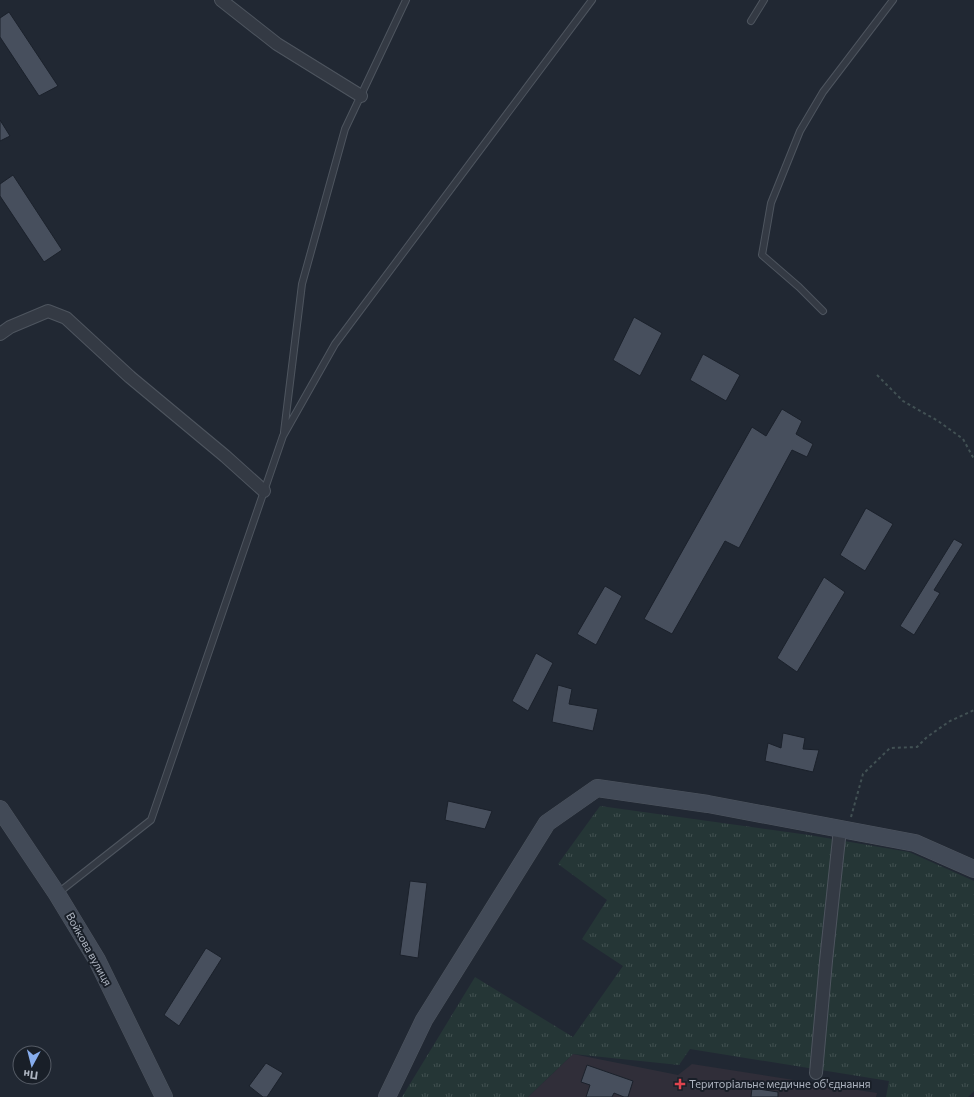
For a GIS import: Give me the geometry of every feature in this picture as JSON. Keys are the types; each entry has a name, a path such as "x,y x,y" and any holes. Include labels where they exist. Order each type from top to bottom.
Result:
{"street":[{"path":"221,0 277,44 361,96"},
{"path":"0,334 10,326 48,311 66,318 130,377 219,451 264,491"},
{"path":"388,1097 424,1020 547,823 597,788 708,804 915,843 974,869"},
{"name":"Войкова вулиця","path":"0,809 57,894 97,960 164,1097"},
{"path":"816,1073 826,961 844,830"}],"lane":[{"path":"283,436 302,284 345,129 406,0"},
{"path":"57,894 151,820 283,436 335,344 592,0"},
{"path":"751,21 764,0"},
{"path":"823,311 799,287 762,255 771,203 800,131 823,92 893,0"}],"path":[{"path":"877,375 903,401 938,421 963,439 974,459"},
{"path":"844,830 863,774 890,748 917,747 927,737 950,721 974,710"}],"shaded area":[{"name":"Територіальне медичне об'єднання","path":"573,1054 678,1075 692,1064 877,1093 876,1097 528,1097"}],"green space":[{"path":"600,806 809,835 909,852 974,881 974,1091 968,1097 886,1097 889,1081 690,1049 679,1065 573,1054 528,1097 402,1097 475,977 573,1037 623,966 582,939 607,900 558,864"}],"building":[{"path":"9,12 58,86 39,96 0,37 0,18"},
{"path":"0,120 10,136 0,141"},
{"path":"13,175 62,250 44,262 0,196 0,184"},
{"path":"634,317 662,333 640,376 613,360"},
{"path":"703,354 740,375 726,401 690,380"},
{"path":"782,409 802,421 796,434 813,444 807,457 792,450 739,548 725,541 672,634 644,619 752,427 766,436"},
{"path":"866,508 893,524 865,571 840,555"},
{"path":"954,539 963,544 934,590 940,593 914,635 900,626"},
{"path":"824,577 845,592 797,672 777,658"},
{"path":"605,586 622,596 596,645 577,634"},
{"path":"536,653 553,663 528,711 512,701"},
{"path":"558,685 572,689 569,704 598,709 593,731 552,722"},
{"path":"783,733 805,738 803,749 819,750 813,772 765,761 768,743 781,748"},
{"path":"448,801 492,811 485,829 445,820"},
{"path":"410,881 427,883 418,958 400,955"},
{"path":"206,948 222,958 179,1026 164,1015"},
{"path":"266,1063 283,1073 267,1097 263,1097 249,1086"},
{"path":"587,1065 633,1081 628,1097 614,1093 612,1097 586,1097 590,1085 581,1082"},
{"path":"752,1088 778,1092 778,1097 751,1097"}],"place":[{"name":"Територіальне медичне об'єднання","path":"680,1084"}]}
